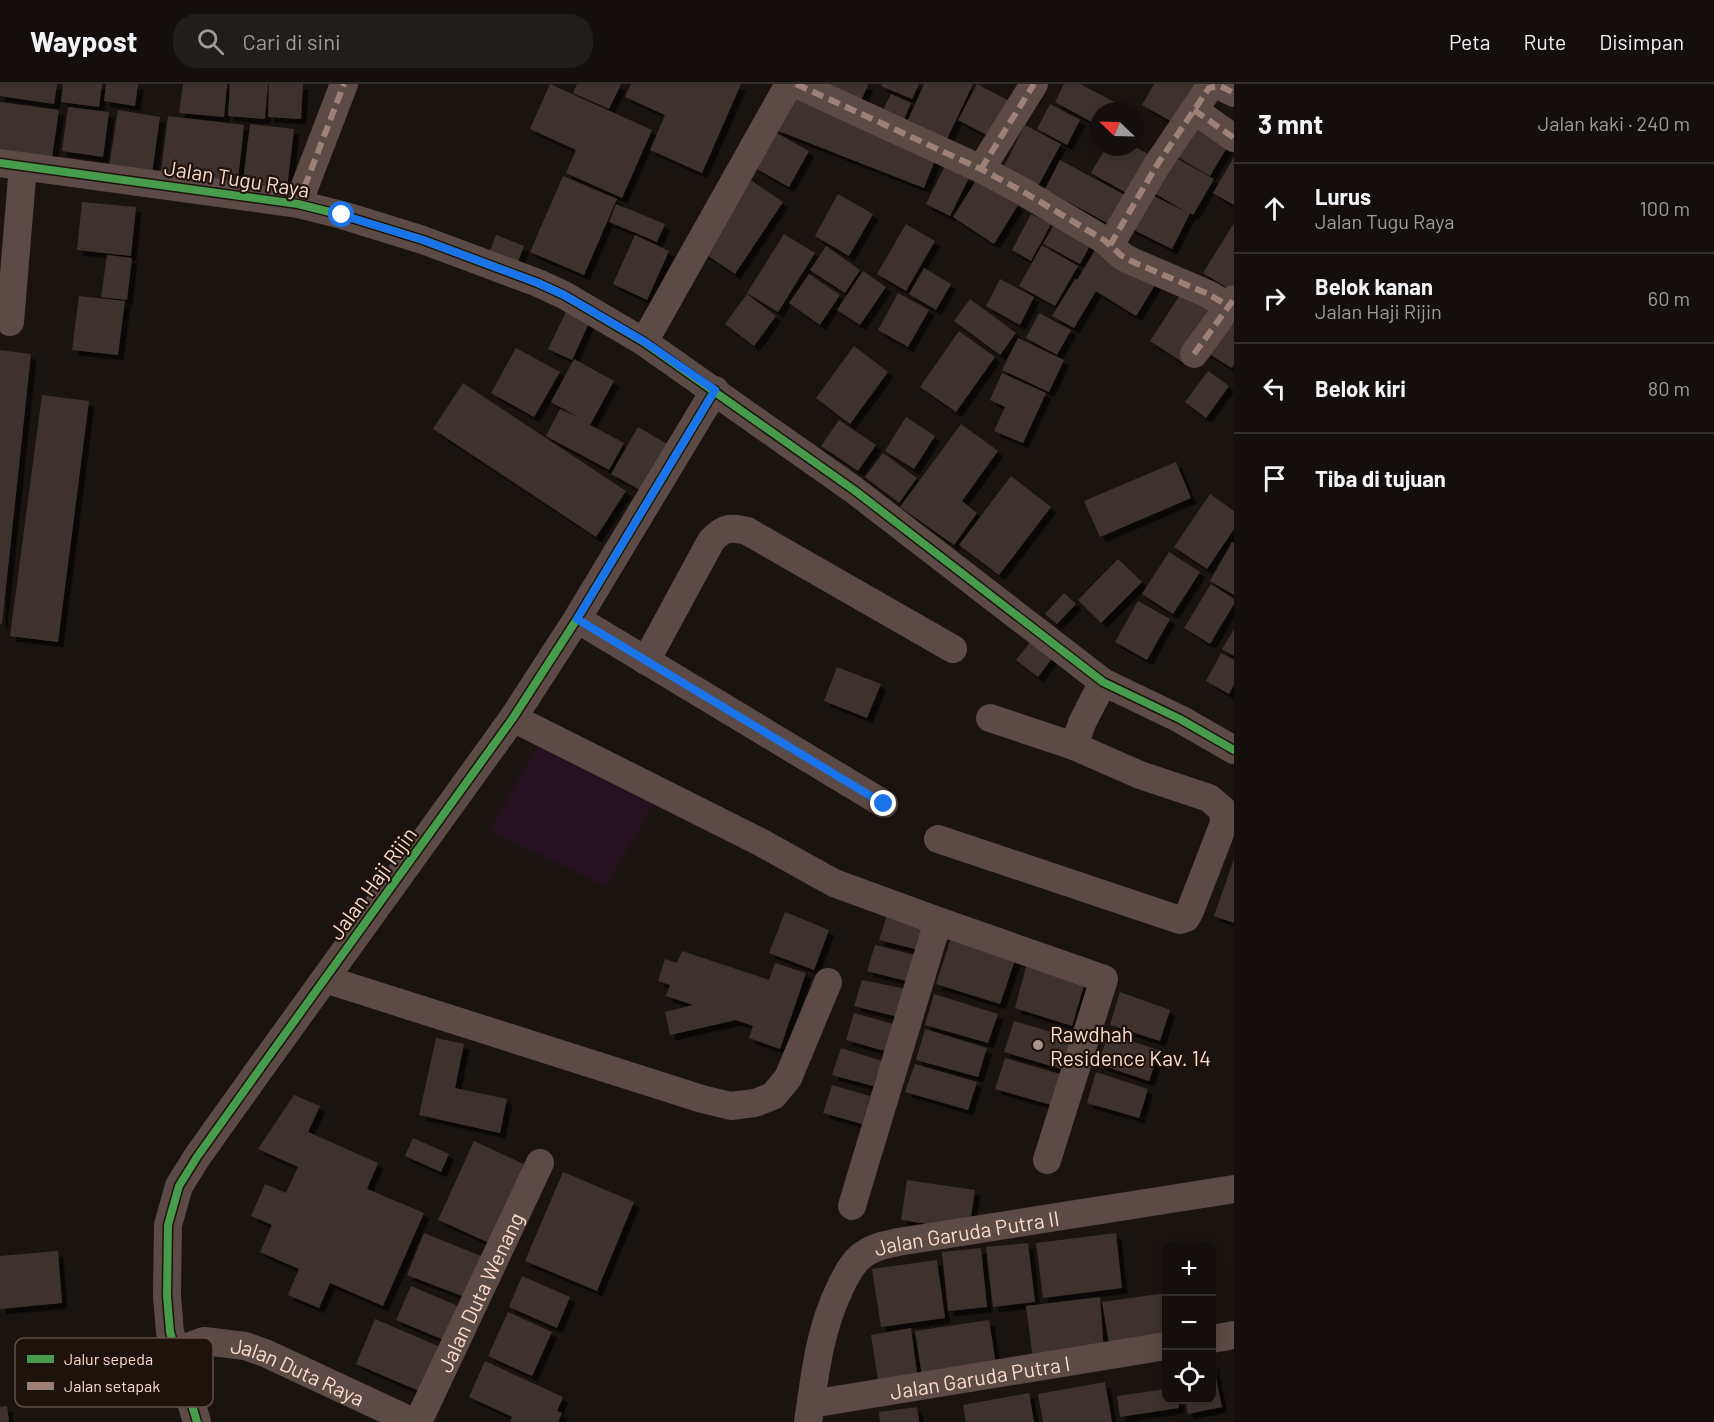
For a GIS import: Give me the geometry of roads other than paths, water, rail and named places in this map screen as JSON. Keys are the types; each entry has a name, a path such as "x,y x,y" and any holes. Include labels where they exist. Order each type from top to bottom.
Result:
{"street":[{"path":"298,204 344,84"},
{"path":"645,342 789,84"},
{"path":"796,84 981,169 1022,191 1110,245 1131,261 1231,303 1194,354"},
{"path":"981,169 1034,84"},
{"path":"1110,245 1157,165 1209,88 1225,87 1234,93"},
{"path":"1194,111 1234,138"},
{"path":"10,322 12,164"},
{"name":"Jalan Tugu Raya","path":"12,164 298,204 423,240 564,295 645,342 715,390 854,490 1103,681 1180,719 1234,750"},
{"name":"Jalan Haji Rijin","path":"172,1338 167,1296 166,1258 168,1225 179,1186 513,718 577,619 715,390"},
{"path":"646,661 711,542 720,532 732,528 747,531 953,649"},
{"path":"577,619 884,804"},
{"path":"1074,746 1082,723 1103,681"},
{"path":"513,718 762,843 834,883 1104,979 1047,1160"},
{"path":"938,839 1180,920 1186,918 1190,911 1224,823 1222,810 1209,798 1140,775 1074,746 990,718"},
{"path":"852,1206 938,921"},
{"path":"325,979 702,1099 731,1106 755,1103 773,1096 788,1078 828,982"},
{"name":"Jalan Duta Wenang","path":"418,1422 540,1163"},
{"name":"Jalan Garuda Putra II","path":"810,1413 825,1323 846,1274 858,1258 874,1247 1234,1189"},
{"path":"1216,1338 1234,1335"},
{"name":"Jalan Duta Raya","path":"213,1342 245,1346 265,1353 413,1422"},
{"name":"Jalan Garuda Putra I","path":"810,1413 1162,1347"},
{"name":"Jalan Haji Rijin","path":"193,1407 197,1422"}],"place":[{"name":"Rawdhah Residence Kav. 14","path":"1038,1045"}]}
